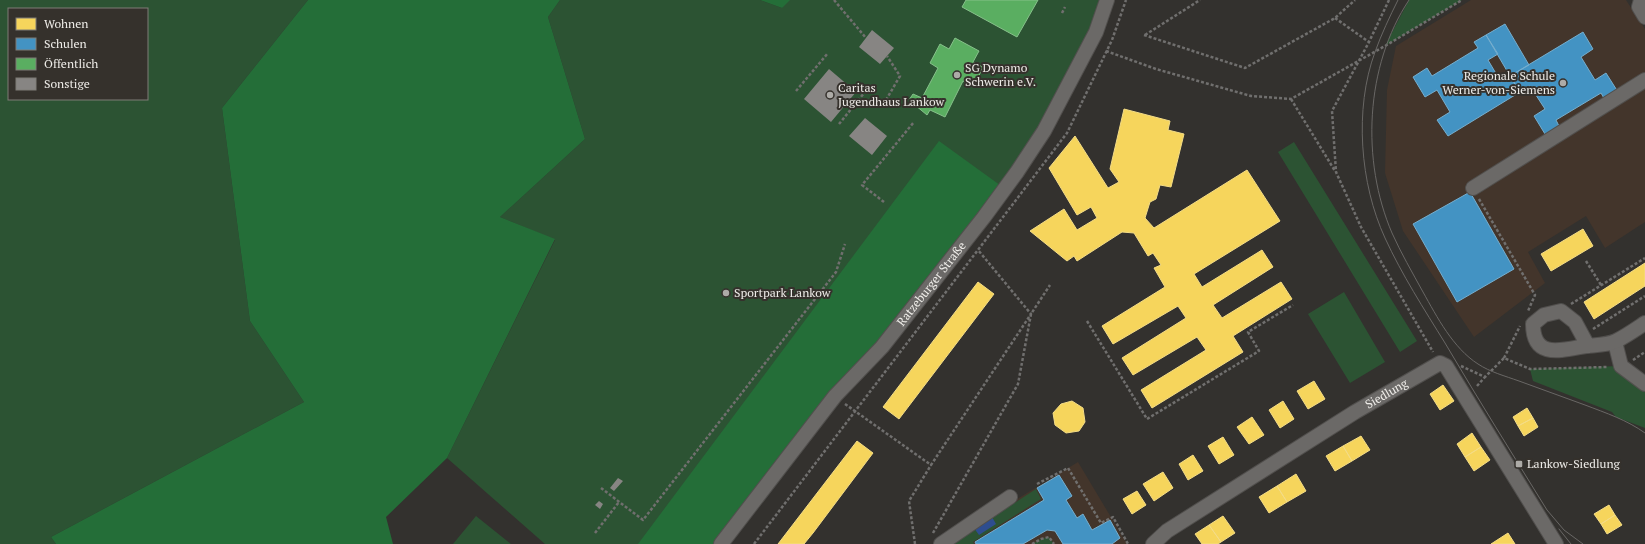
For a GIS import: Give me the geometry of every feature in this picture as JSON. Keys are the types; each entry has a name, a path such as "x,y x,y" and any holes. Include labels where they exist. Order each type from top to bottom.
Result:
{"street":[{"name":"Ratzeburger Straße","path":"721,544 835,396 882,348 984,217 1040,137 1096,32 1107,0"},
{"path":"1641,0 1639,7 1645,17"},
{"path":"1473,188 1645,80"},
{"path":"1585,340 1575,322 1561,310 1544,315 1533,324 1533,334 1539,344 1547,351 1585,340 1615,342 1645,323"},
{"path":"1615,342 1621,366 1645,384"},
{"path":"1440,363 1446,366 1555,544"},
{"name":"Siedlung","path":"1153,544 1167,531 1355,412 1440,363"},
{"path":"936,541 1010,497"}],"path":[{"path":"834,0 866,38"},
{"path":"1200,0 1144,35 1245,68 1335,18 1355,0"},
{"path":"1336,172 1332,111 1360,60 1389,0"},
{"path":"1106,51 1156,69 1251,96 1290,99 1380,49 1462,0"},
{"path":"1062,13 1065,7"},
{"path":"1335,18 1369,42"},
{"path":"796,91 828,53"},
{"path":"886,100 900,76 887,56"},
{"path":"839,124 869,87"},
{"path":"1290,99 1336,172 1360,227 1440,363"},
{"path":"884,202 862,185 914,122"},
{"path":"1473,188 1535,295 1525,316"},
{"path":"1492,230 1496,228"},
{"path":"601,488 643,520 836,272 845,244"},
{"path":"978,250 1031,314"},
{"path":"1561,310 1645,258"},
{"path":"1586,261 1601,285"},
{"path":"915,544 909,501 931,465 1050,285"},
{"path":"1585,340 1645,296"},
{"path":"1087,321 1147,419 1259,351 1248,332 1293,305"},
{"path":"936,541 1018,384 1031,314"},
{"path":"1476,386 1504,358 1522,323"},
{"path":"1504,358 1530,368 1621,366 1645,352"},
{"path":"1457,364 1485,377"},
{"path":"835,396 931,465"},
{"path":"1037,484 1068,468 1101,523 1113,516 1128,544"},
{"path":"595,532 619,502"},
{"path":"1032,544 1049,537 1054,544"}],"shaded area":[{"path":"1471,0 1626,0 1645,29 1645,222 1605,248 1586,216 1528,252 1545,283 1474,337 1403,231 1385,173 1387,90 1396,46"},
{"path":"1078,462 1127,544 943,544"}],"green space":[{"path":"0,0 308,0 222,108 250,321 304,402 51,537 56,544 0,544"},
{"path":"308,0 560,0 548,17 585,139 500,217 555,239 447,458 386,517 393,544 56,544 51,537 304,402 250,321 222,108"},
{"name":"Sportpark Lankow","path":"560,0 760,0 782,8 785,0 1107,0 1044,131 721,544 545,544 447,458 555,240 500,217 585,139 548,17"},
{"path":"760,0 790,0 782,8"},
{"path":"1409,0 1462,0 1385,46"},
{"path":"939,141 1004,188 721,544 638,544"},
{"path":"1294,142 1417,341 1400,352 1278,152"},
{"path":"1344,292 1385,362 1350,383 1308,314"},
{"path":"1621,366 1645,384 1645,428 1616,417 1612,412 1533,381 1530,369"},
{"path":"1036,489 1041,499 973,542 974,544 951,544"},
{"path":"476,516 511,544 453,544"},
{"path":"1049,537 1054,544 1032,544 1041,539"}],"water":[{"path":"992,517 996,524 979,535 974,528"}],"building: Wohnen":[{"path":"1124,109 1170,121 1168,130 1184,134 1171,187 1160,185 1156,199 1150,202 1145,218 1154,228 1247,170 1280,221 1194,274 1202,287 1262,250 1273,267 1213,305 1222,318 1281,282 1292,299 1233,336 1243,352 1152,408 1141,390 1206,350 1197,337 1133,375 1122,358 1186,318 1178,306 1113,344 1102,326 1165,287 1154,268 1161,265 1153,253 1148,256 1134,233 1122,232 1077,261 1074,256 1067,261 1030,231 1064,209 1077,230 1097,218 1091,207 1077,215 1049,168 1075,136 1108,188 1119,182 1110,169"},
{"path":"1583,229 1593,246 1551,271 1541,254"},
{"path":"1645,263 1645,286 1594,319 1584,302"},
{"path":"978,282 994,294 899,419 883,407"},
{"path":"1314,381 1325,399 1308,409 1297,391"},
{"path":"1443,385 1454,401 1440,410 1430,394"},
{"path":"1072,401 1083,408 1085,422 1079,431 1066,433 1055,425 1053,413 1061,404"},
{"path":"1283,401 1294,419 1280,428 1269,410"},
{"path":"1527,408 1533,418 1518,426 1513,417"},
{"path":"1252,417 1264,435 1249,444 1237,427"},
{"path":"1533,418 1538,427 1524,436 1518,426"},
{"path":"1472,433 1481,447 1465,457 1457,444"},
{"path":"1361,436 1370,450 1352,461 1343,446"},
{"path":"1223,437 1234,455 1219,464 1208,446"},
{"path":"857,441 873,453 813,533 804,544 778,544"},
{"path":"1343,446 1352,461 1335,471 1326,456"},
{"path":"1481,447 1490,460 1474,471 1465,457"},
{"path":"1193,455 1203,471 1188,480 1179,464"},
{"path":"1163,472 1173,488 1154,501 1143,484"},
{"path":"1296,474 1306,491 1287,502 1277,486"},
{"path":"1277,486 1287,502 1269,513 1259,497"},
{"path":"1137,491 1146,505 1132,514 1123,499"},
{"path":"1609,505 1615,515 1601,524 1594,514"},
{"path":"1615,515 1622,525 1607,534 1601,524"},
{"path":"1223,516 1235,533 1221,542 1209,525"},
{"path":"1209,525 1221,542 1218,544 1202,544 1195,534"},
{"path":"1508,533 1515,544 1491,544"}],"building: Schulen":[{"path":"1505,24 1529,65 1510,76 1486,35"},
{"name":"Regionale Schule Werner-von-Siemens","path":"1583,32 1593,49 1581,57 1595,80 1606,73 1618,92 1605,100 1601,93 1556,120 1559,126 1545,134 1534,116 1545,109 1530,86 1520,92 1510,76"},
{"path":"1486,35 1498,54 1488,60 1501,82 1510,76 1520,92 1448,136 1437,120 1450,112 1437,90 1425,97 1413,77 1427,68 1432,76 1478,48 1474,42"},
{"path":"1470,192 1514,269 1457,302 1413,224"},
{"path":"1059,475 1072,496 1066,500 1077,518 1083,514 1092,530 1110,520 1120,538 1112,544 1063,544 1055,531 1047,530 1023,544 976,544 975,542 1044,500 1037,488"}],"building: Öffentlich":[{"path":"966,0 1038,0 1017,37 962,7"},
{"name":"SG Dynamo Schwerin e.V.","path":"955,38 979,51 973,62 983,67 974,86 963,81 945,117 930,110 927,115 909,100 913,94 922,98 938,68 930,63 940,44 949,49"}],"building: Sonstige":[{"path":"872,30 894,48 880,64 859,47"},
{"name":"Caritas Jugendhaus Lankow","path":"829,69 856,92 831,122 804,99"},
{"path":"865,118 887,136 872,155 849,136"},
{"path":"618,478 623,481 614,491 610,488"},
{"path":"599,501 603,504 600,509 595,505"}],"tram line":[{"path":"1398,0 1375,52 1368,74 1364,98 1362,122 1365,170 1377,217 1385,238 1414,292 1547,510 1564,530 1583,544"},
{"path":"1409,0 1394,26 1383,54 1376,84 1372,114 1372,145 1375,176 1382,205 1399,248 1446,331 1461,350 1478,364 1498,374 1608,414 1631,424 1645,433"},
{"path":"1559,529 1571,544"}],"place":[{"name":"SG Dynamo Schwerin e.V.","path":"957,75"},
{"name":"Regionale Schule Werner-von-Siemens","path":"1563,83"},
{"name":"Caritas Jugendhaus Lankow","path":"830,95"},
{"name":"Sportpark Lankow","path":"726,293"},
{"name":"Lankow-Siedlung","path":"1519,464"}]}
